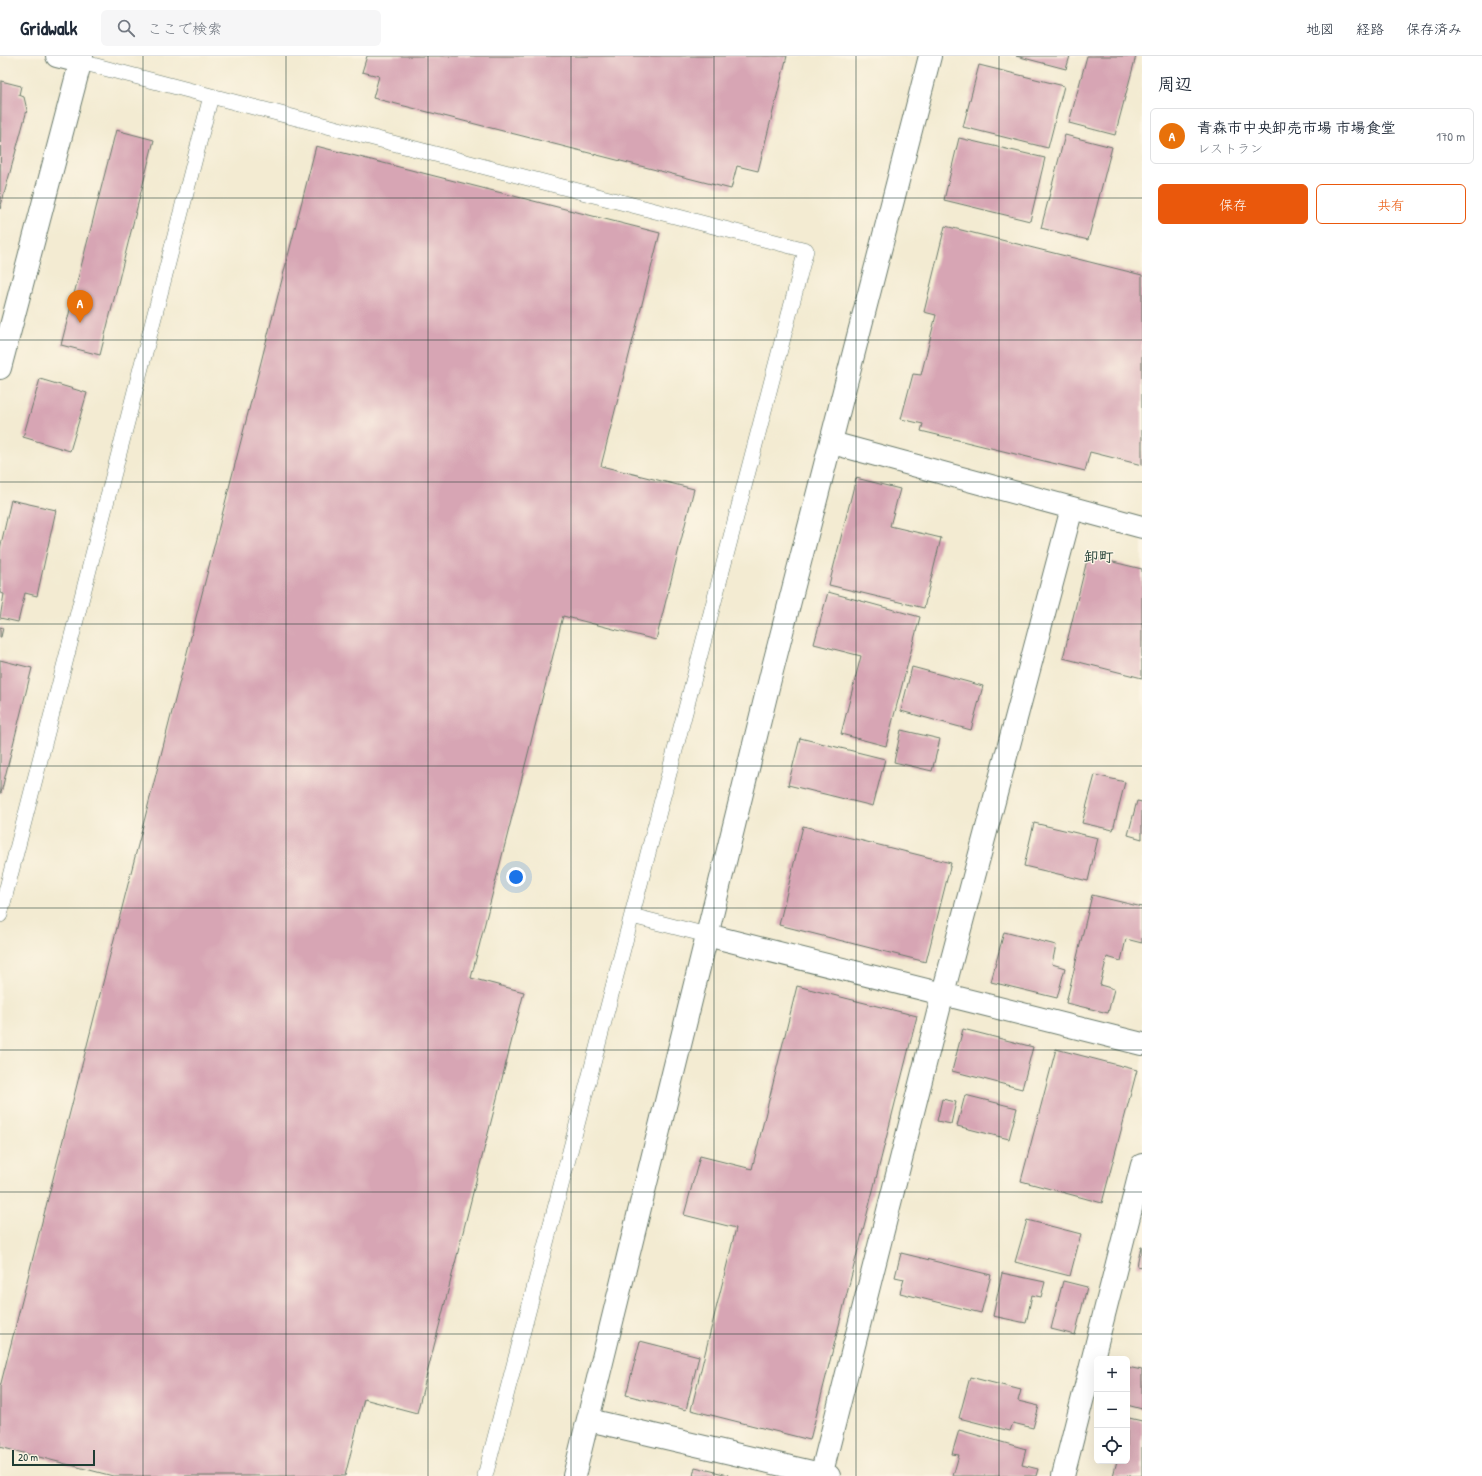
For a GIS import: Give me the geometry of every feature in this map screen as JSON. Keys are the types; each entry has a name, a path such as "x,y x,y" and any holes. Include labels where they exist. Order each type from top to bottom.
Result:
{"street":[{"path":"0,368 82,59 57,56"},
{"path":"574,1476 590,1420 772,671 832,443 930,56"},
{"path":"832,443 1142,527"},
{"path":"590,1420 824,1475 943,993 1072,508"},
{"path":"707,935 1142,1044"},
{"path":"1063,1476 1142,1164"}],"lane":[{"path":"82,59 211,96 806,250 485,1476"},
{"path":"0,915 211,96"},
{"path":"632,916 707,935"}],"building":[{"path":"367,56 787,56 758,171 737,166 731,189 373,98 379,76 362,72"},
{"path":"1016,56 1070,56 1066,69"},
{"path":"1087,56 1136,56 1115,135 1069,123"},
{"path":"979,65 1064,86 1048,148 963,127"},
{"path":"1,81 21,86 19,95 24,97 27,110 0,209"},
{"path":"116,130 154,140 100,355 61,345"},
{"path":"1065,135 1112,147 1088,240 1041,228"},
{"path":"959,138 1045,158 1030,221 944,200"},
{"path":"316,146 660,233 601,466 694,489 656,640 563,616 471,978 524,992 417,1413 364,1399 345,1476 113,1476 0,1447 0,1387"},
{"path":"945,226 1142,275 1142,465 1090,452 1085,471 921,431 923,424 901,419 913,374 921,375 936,315 924,312"},
{"path":"40,379 87,393 70,451 23,437"},
{"path":"856,478 900,489 890,526 941,538 924,608 829,585"},
{"path":"11,500 56,510 37,596 25,593 18,622 0,618 4,594 0,593 0,549"},
{"path":"1088,556 1142,569 1142,678 1063,658"},
{"path":"828,592 920,617 886,746 841,734 861,656 814,644"},
{"path":"0,627 3,628 1,637 0,637"},
{"path":"0,660 32,668 1,793 0,793"},
{"path":"912,667 983,686 971,730 901,711"},
{"path":"901,730 940,739 932,771 894,762"},
{"path":"800,738 885,759 873,806 788,785"},
{"path":"1095,775 1125,782 1113,830 1082,823"},
{"path":"1137,801 1142,802 1142,839 1128,835"},
{"path":"1034,823 1098,838 1088,881 1024,866"},
{"path":"803,826 951,863 926,962 779,925"},
{"path":"1092,895 1142,907 1142,943 1126,939 1121,961 1107,957 1100,985 1114,989 1108,1013 1066,1003"},
{"path":"1004,932 1056,945 1052,964 1065,968 1057,998 991,982"},
{"path":"797,986 917,1016 810,1440 691,1410 736,1228 684,1215 700,1156 752,1169"},
{"path":"963,1029 1033,1047 1022,1089 952,1071"},
{"path":"1056,1049 1137,1070 1102,1203 1021,1181"},
{"path":"965,1095 1017,1108 1009,1139 957,1126"},
{"path":"942,1099 956,1102 951,1124 937,1121"},
{"path":"1027,1220 1081,1234 1070,1276 1015,1262"},
{"path":"1142,1247 1142,1267 1137,1266"},
{"path":"901,1253 991,1275 981,1313 900,1293 904,1279 895,1277"},
{"path":"1002,1273 1045,1282 1041,1297 1032,1295 1026,1323 993,1316"},
{"path":"1063,1281 1087,1287 1075,1335 1051,1329"},
{"path":"640,1341 699,1356 686,1410 626,1395"},
{"path":"1130,1368 1142,1370 1142,1409 1130,1406"},
{"path":"970,1377 1021,1390 1018,1401 1039,1406 1033,1428 1013,1423 1010,1431 959,1418"},
{"path":"1130,1418 1142,1421 1142,1476 1113,1476 1116,1464 1130,1464"},
{"path":"959,1430 1026,1449 1022,1465 1038,1469 1036,1476 953,1476 959,1455 952,1454"},
{"path":"695,1467 728,1475 728,1476 693,1476"}],"place":[{"name":"青森市中央卸売市場 市場食堂","path":"80,323"}],"district":[{"name":"卸町","path":"1099,556"}]}
